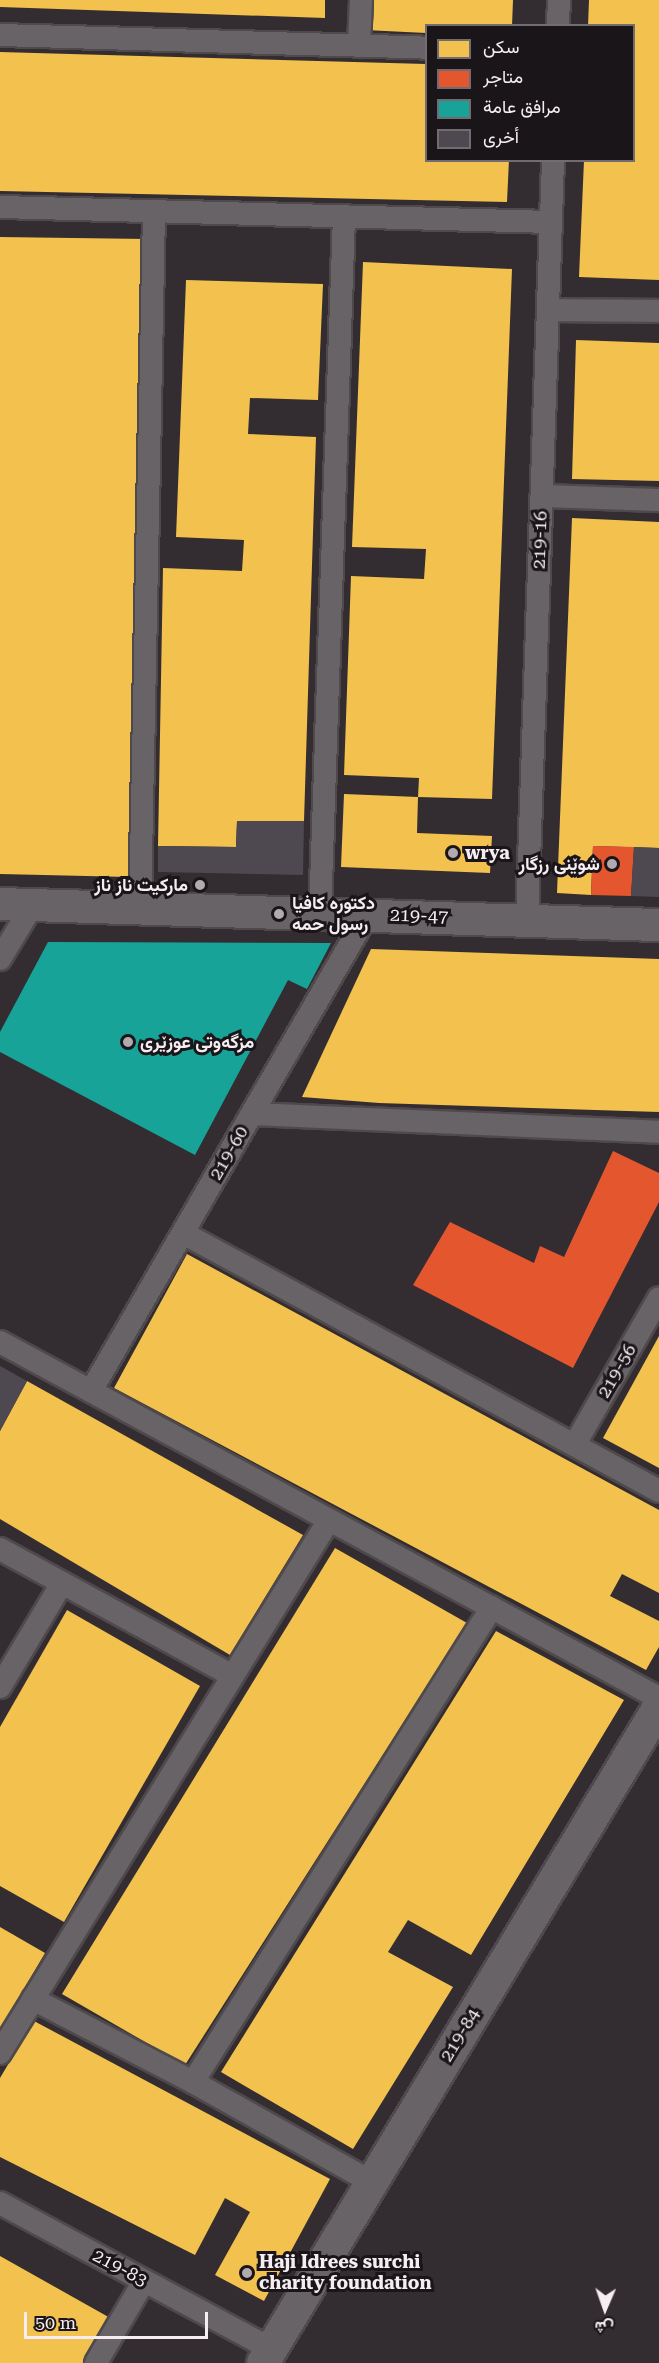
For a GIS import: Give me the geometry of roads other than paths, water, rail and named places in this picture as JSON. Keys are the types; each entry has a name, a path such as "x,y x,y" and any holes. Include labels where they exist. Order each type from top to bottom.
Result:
{"street":[{"path":"359,46 361,0"},
{"path":"558,24 559,0"},
{"path":"0,35 425,48"},
{"name":"219-16","path":"527,920 553,162"},
{"path":"0,207 551,222"},
{"path":"141,909 154,212"},
{"path":"320,914 344,216"},
{"path":"548,310 659,311"},
{"path":"542,496 659,500"},
{"name":"219-47","path":"0,904 659,925"},
{"path":"0,959 32,906"},
{"name":"219-60","path":"91,1391 367,915"},
{"path":"252,1114 659,1132"},
{"path":"183,1233 659,1491"},
{"name":"219-56","path":"575,1444 659,1298"},
{"path":"0,1342 659,1698"},
{"path":"0,2053 329,1520"},
{"path":"0,1549 233,1676"},
{"path":"0,1687 62,1583"},
{"path":"193,2082 492,1607"},
{"name":"219-84","path":"267,2356 659,1707"},
{"path":"33,2000 193,2082 371,2182"},
{"name":"219-83","path":"0,2203 144,2281 267,2356"},
{"path":"96,2363 144,2281"}],"place":[{"name":"wrya","path":"453,853"},
{"name":"شوێنی رزگار","path":"612,864"},
{"name":"ماركيت ناز ناز","path":"200,885"},
{"name":"دکتورە کافیا رسول حمە","path":"279,914"},
{"name":"مزگه‌وتی عوزێری","path":"128,1042"},
{"name":"Haji Idrees surchi charity foundation","path":"247,2273"}]}
